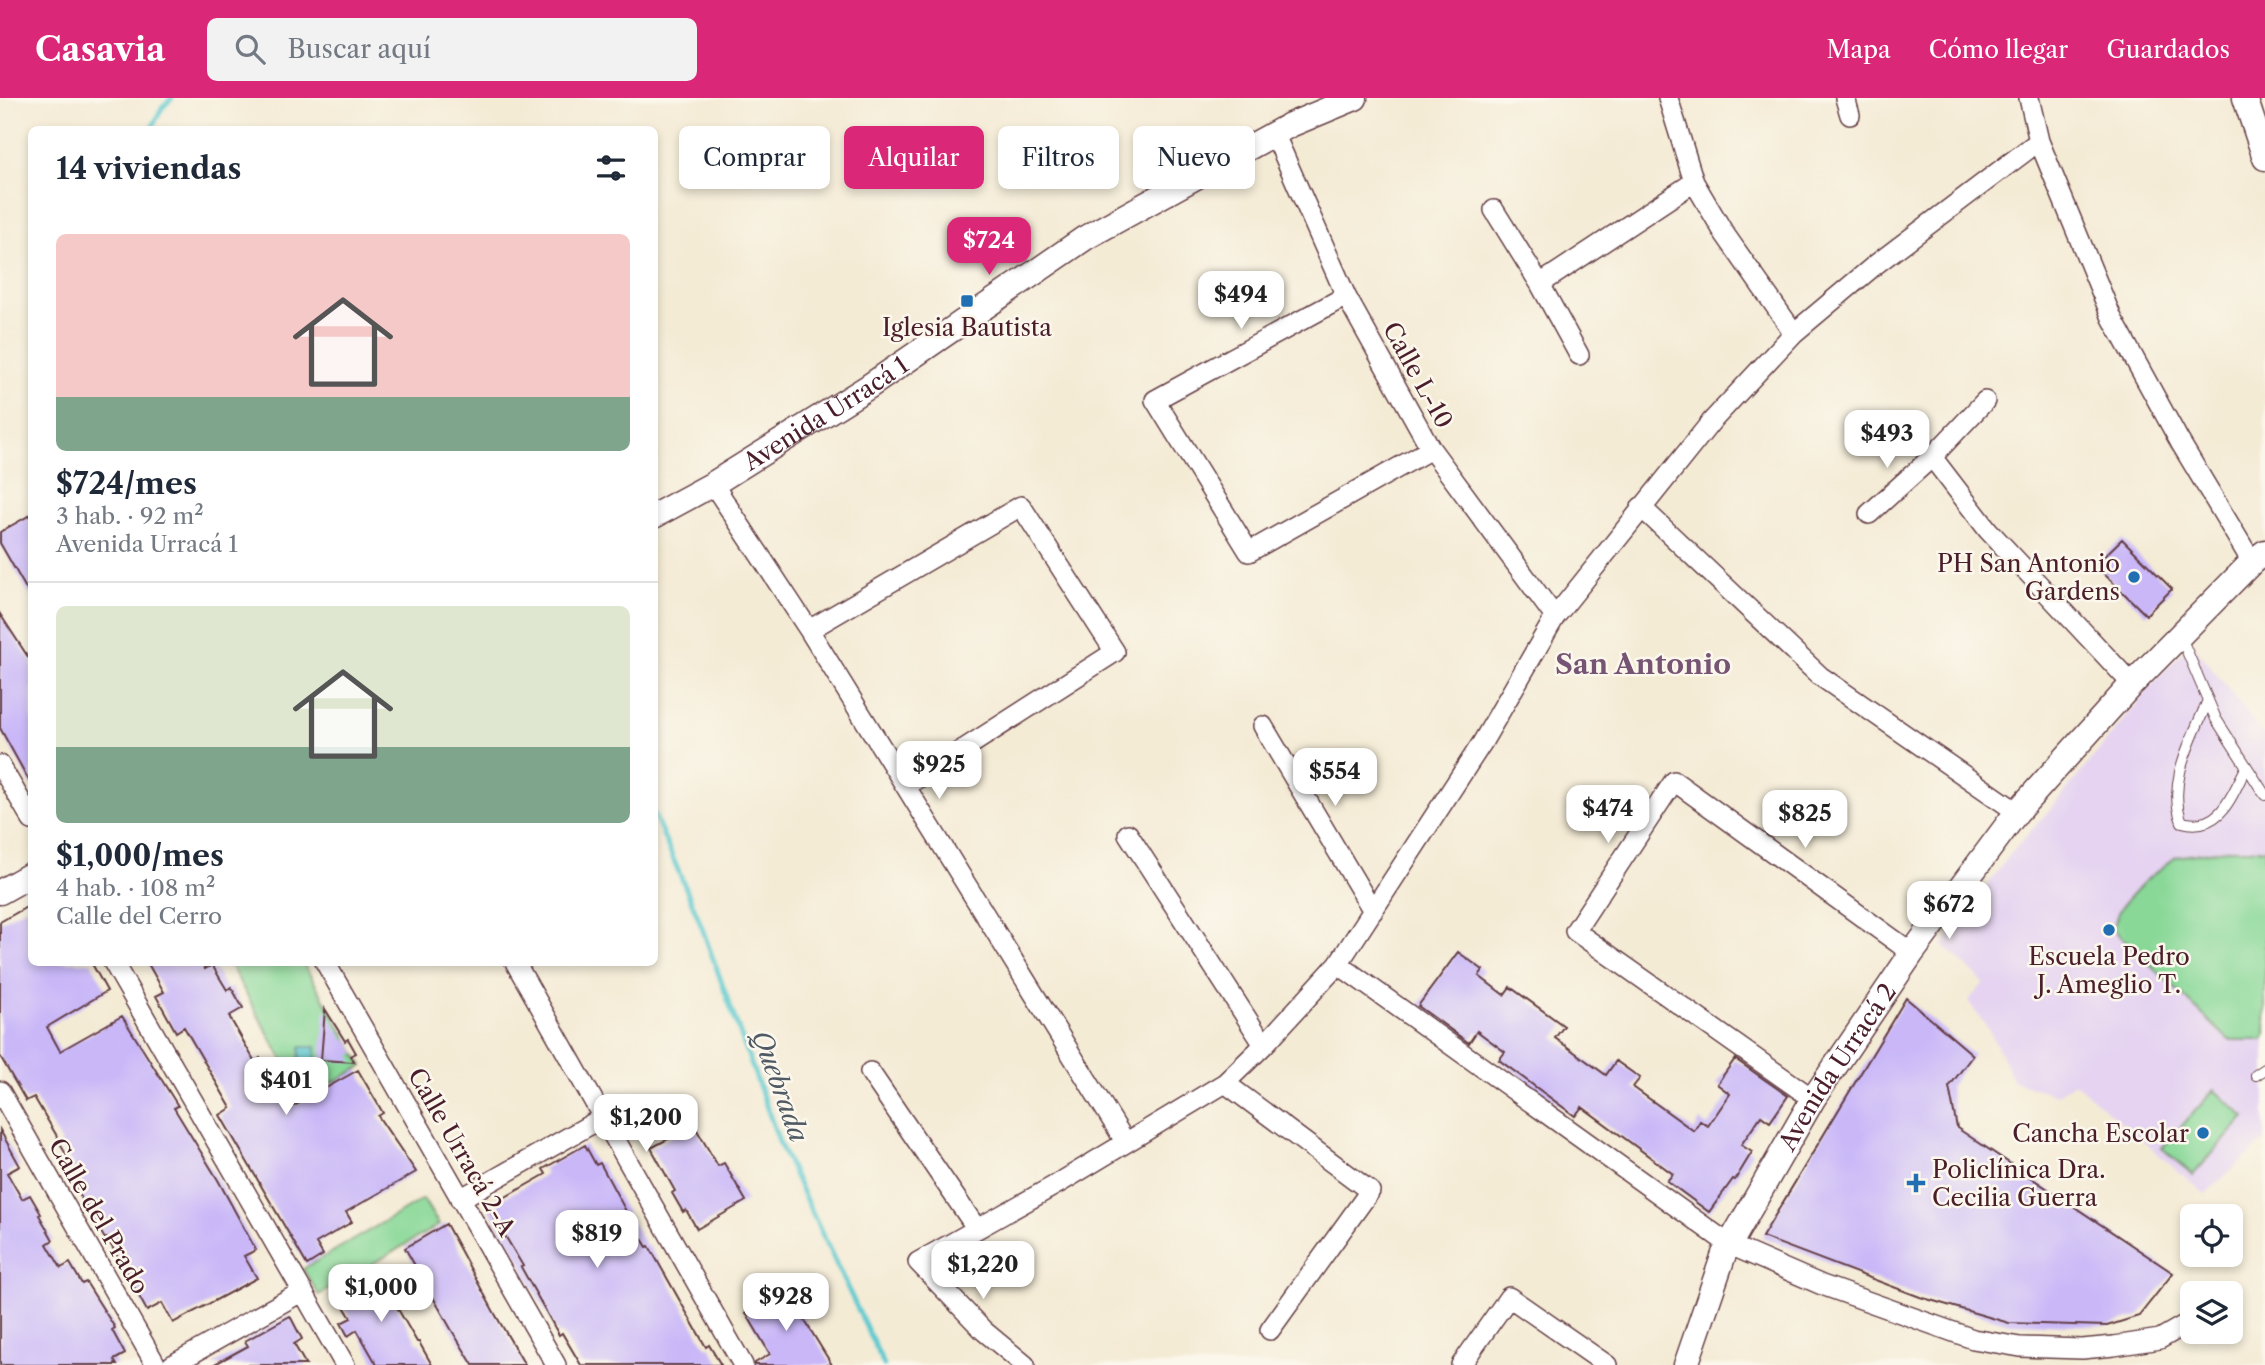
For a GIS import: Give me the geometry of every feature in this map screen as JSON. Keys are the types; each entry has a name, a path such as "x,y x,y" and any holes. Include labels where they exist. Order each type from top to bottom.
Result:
{"street":[{"name":"Avenida Urracá 1","path":"658,514 713,484 868,387 1085,238 1290,125 1355,98"},
{"path":"1668,98 1694,182 1724,233 1794,333"},
{"path":"2029,98 2039,141 2112,318 2179,442 2258,557"},
{"path":"2245,98 2264,155"},
{"name":"Calle L-10","path":"1275,135 1346,296 1431,449 1555,617"},
{"path":"1025,1365 984,1331 918,1262 1225,1083 1264,1045 1338,964 1482,743 1555,617 1711,422 1794,333 1875,265 2039,141"},
{"path":"1540,284 1694,182"},
{"path":"1494,210 1540,284 1579,355"},
{"path":"1346,296 1155,400 1248,552 1431,449"},
{"path":"1869,514 1932,457 1986,401"},
{"path":"1932,457 1988,530 2133,684"},
{"path":"713,484 809,630 1126,1143"},
{"path":"809,630 1021,506 1115,652 906,786"},
{"path":"1641,507 1820,676 2018,813"},
{"name":"Avenida Urracá 2","path":"1686,1365 1724,1254 1813,1099 1912,953 2018,813 2133,684 2258,557"},
{"path":"1263,726 1373,911"},
{"path":"0,765 28,813"},
{"path":"1813,1099 1575,931 1674,781 1912,953"},
{"path":"1128,834 1264,1045"},
{"path":"0,892 28,876"},
{"path":"1338,964 1730,1245 1822,1285 1973,1339 2020,1347 2082,1349 2114,1346 2160,1339 2180,1327"},
{"path":"115,966 345,1365"},
{"name":"Calle Urracá 2-A","path":"327,966 556,1365"},
{"path":"517,966 743,1365"},
{"path":"870,1072 977,1229"},
{"path":"1225,1083 1370,1191 1270,1330"},
{"name":"Calle del Prado","path":"0,1091 156,1365"},
{"path":"460,1199 602,1118"},
{"path":"172,1365 303,1291"},
{"path":"1461,1365 1509,1297 1607,1365"}],"lane":[{"path":"2180,634 2216,719 2265,796"},
{"path":"2208,701 2179,773 2176,807 2182,822 2194,825 2208,822 2223,811 2246,768"}],"shaded area":[{"name":"Escuela Pedro J. Ameglio T.","path":"2192,643 2265,736 2265,1140 2205,1194 2074,1082 2056,1095 2014,1081 1989,1030 1968,1001 1984,983 1942,946 2008,857 2163,672"}],"green space":[{"path":"2228,849 2265,849 2265,1036 2262,1040 2229,1040 2113,929 2124,903 2145,881 2176,857"},
{"path":"231,966 305,966 363,1066 304,1098"},
{"name":"Cancha Escolar","path":"2214,1090 2245,1117 2193,1175 2162,1148"},
{"path":"423,1199 439,1225 319,1295 303,1269"}],"water":[{"path":"300,1047 316,1047 315,1076 299,1076"}],"building":[{"path":"28,516 28,592 0,543 0,532"},
{"name":"PH San Antonio Gardens","path":"2122,539 2172,589 2146,615 2095,565"},
{"path":"0,614 28,657 28,779 0,728"},
{"path":"28,906 28,966 93,966 107,991 47,1027 60,1051 122,1016 178,1106 174,1108 256,1250 244,1256 257,1278 173,1323 162,1303 147,1311 124,1274 127,1273 107,1238 105,1239 65,1170 73,1166 61,1143 34,1097 26,1101 0,1056 0,922"},
{"path":"1458,952 1483,970 1479,976 1504,995 1510,987 1564,1026 1555,1038 1606,1075 1616,1061 1640,1078 1633,1087 1694,1131 1700,1121 1708,1126 1730,1094 1717,1084 1735,1059 1788,1096 1770,1122 1761,1116 1741,1145 1752,1152 1735,1180 1733,1179 1709,1212 1667,1181 1673,1174 1582,1107 1575,1116 1499,1060 1505,1052 1477,1031 1469,1043 1418,1006"},
{"path":"149,966 204,966 205,969 213,966 227,990 231,987 243,1008 229,1016 255,1062 260,1058 274,1083 278,1080 294,1106 358,1070 383,1113 378,1116 416,1172 346,1212 352,1222 316,1243 323,1255 307,1265 220,1115 231,1108 184,1027 176,1032 156,996 164,992"},
{"name":"Policlínica Dra. Cecilia Guerra","path":"1906,998 1973,1055 1949,1087 1957,1128 2173,1273 2139,1316 2107,1326 2009,1323 1920,1297 1762,1237"},
{"path":"325,1009 356,1053 350,1056 354,1062 321,1060"},
{"path":"694,1125 718,1166 724,1163 746,1201 697,1229 672,1193 675,1191 651,1148"},
{"path":"0,1130 20,1166 7,1173 22,1199 30,1195 41,1214 39,1215 53,1240 47,1244 61,1268 70,1263 82,1284 86,1282 115,1328 112,1330 125,1354 114,1360 117,1365 0,1365"},
{"path":"585,1145 596,1165 600,1163 706,1347 709,1345 721,1365 581,1365 562,1333 559,1335 488,1207 546,1174 543,1169"},
{"path":"446,1224 525,1365 473,1365 405,1248"},
{"path":"376,1271 432,1365 377,1365 357,1330 348,1336 341,1323 351,1318 337,1295"},
{"path":"789,1288 800,1306 797,1308 832,1365 755,1365 770,1354 746,1313"},
{"path":"290,1316 302,1339 294,1344 306,1365 213,1365 248,1346 245,1341"}],"waterway":[{"name":"Quebrada","path":"153,126 162,108 172,98"},
{"name":"Quebrada","path":"658,823 698,917 781,1147 884,1365"}],"place":[{"name":"Iglesia Bautista","path":"967,301"},
{"name":"PH San Antonio Gardens","path":"2134,577"},
{"name":"Escuela Pedro J. Ameglio T.","path":"2109,930"},
{"name":"Cancha Escolar","path":"2203,1133"},
{"name":"Policlínica Dra. Cecilia Guerra","path":"1916,1183"}],"district":[{"name":"San Antonio","path":"1643,664"}]}
